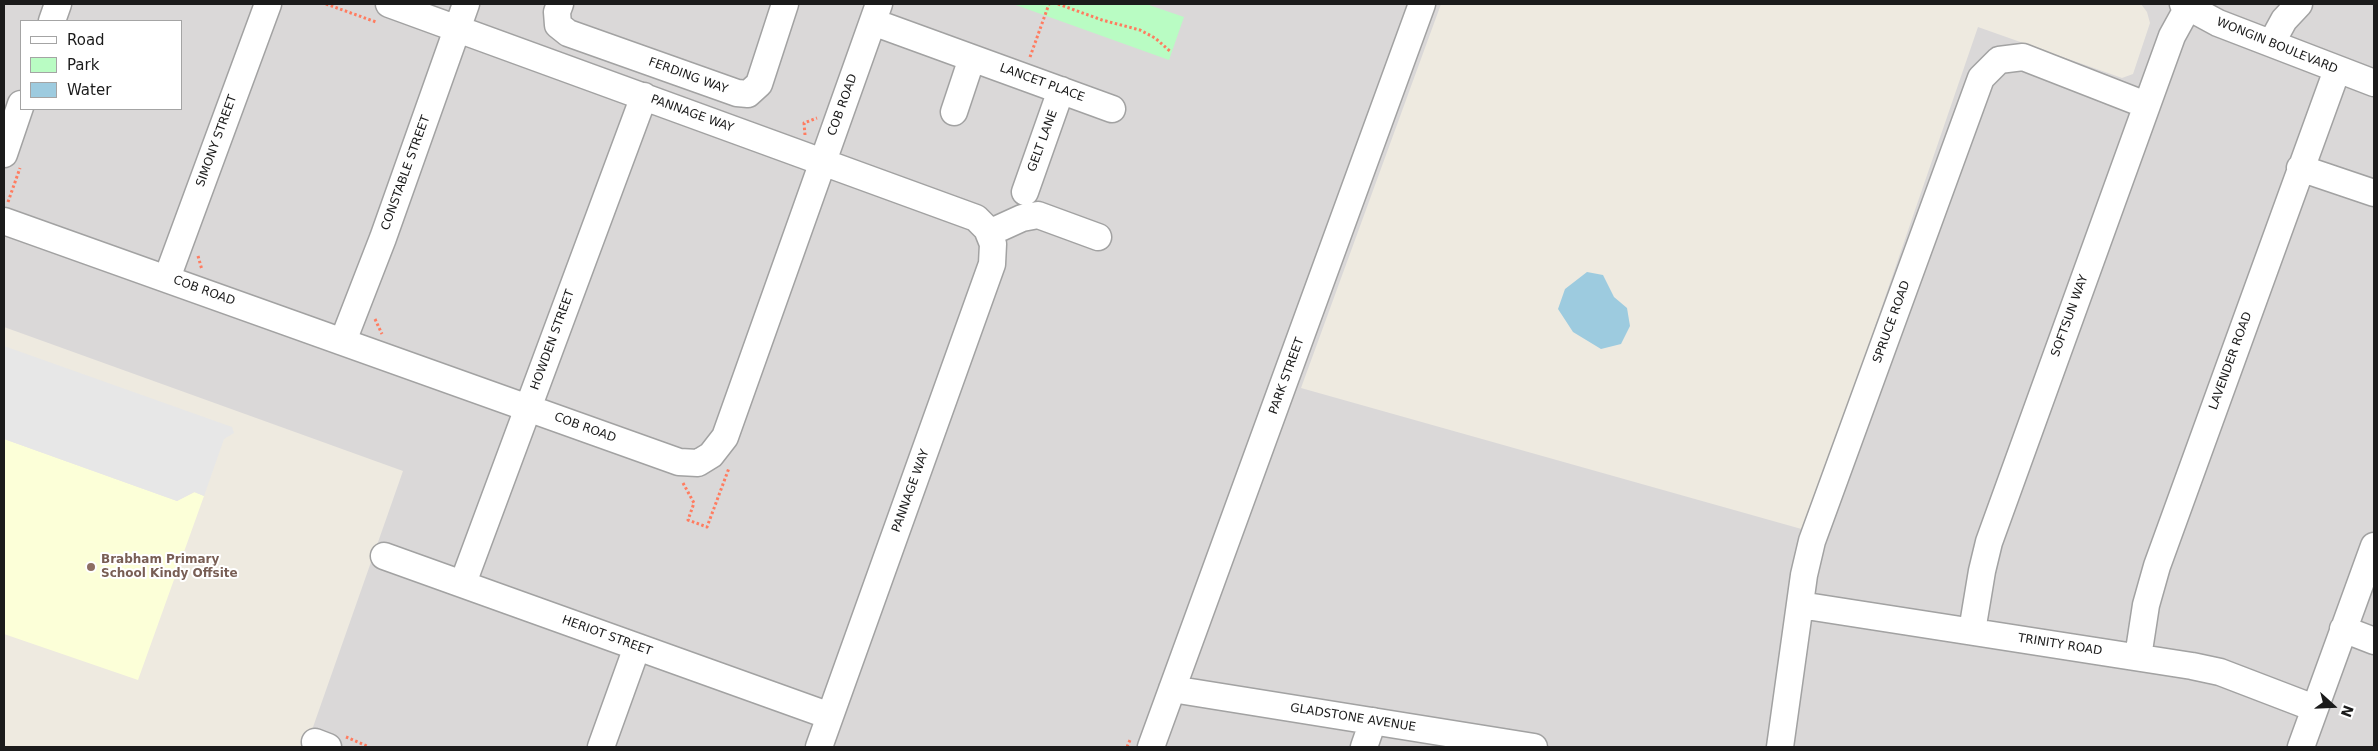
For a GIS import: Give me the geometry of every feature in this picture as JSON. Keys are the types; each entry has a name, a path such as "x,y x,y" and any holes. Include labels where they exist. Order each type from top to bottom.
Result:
{"street":[{"path":"52,20 58,4"},
{"name":"SIMONY STREET","path":"167,278 268,4"},
{"name":"PANNAGE WAY","path":"389,4 976,218 990,233 993,244 992,264 818,747"},
{"name":"CONSTABLE STREET","path":"343,341 383,238 466,4"},
{"name":"FERDING WAY","path":"560,4 557,12 558,25 568,33 737,93 748,94 759,84 785,4"},
{"name":"PARK STREET","path":"1151,747 1422,4"},
{"path":"2272,42 2284,20 2299,4"},
{"name":"WONGIN BOULEVARD","path":"2185,6 2218,23 2272,42 2337,70 2374,83"},
{"name":"SOFTSUN WAY","path":"1972,631 1989,542 2146,105 2185,6"},
{"name":"COB ROAD","path":"4,221 679,462 698,463 712,455 725,437 815,158 876,13"},
{"name":"LANCET PLACE","path":"876,13 972,58 1112,108"},
{"name":"SPRUCE ROAD","path":"1780,747 1804,575 1812,541 1981,78 1999,60 2023,57 2146,105"},
{"path":"954,112 972,58"},
{"name":"LAVENDER ROAD","path":"2138,657 2146,605 2157,566 2337,70"},
{"name":"GELT LANE","path":"1025,192 1061,90"},
{"name":"HOWDEN STREET","path":"463,583 644,96"},
{"path":"4,154 15,106"},
{"path":"2300,168 2374,193"},
{"path":"990,233 1022,218 1038,215 1098,237"},
{"path":"2301,747 2374,546"},
{"name":"HERIOT STREET","path":"384,556 830,716"},
{"name":"TRINITY ROAD","path":"1800,605 2138,657 2220,672 2314,708"},
{"path":"2344,629 2374,640"},
{"path":"601,747 637,647"},
{"name":"GLADSTONE AVENUE","path":"1172,688 1534,747"},
{"path":"1364,747 1373,721"}],"path":[{"path":"1058,4 1102,20 1140,30 1171,52"},
{"path":"815,158 804,123 820,117"},
{"path":"378,310 375,319 383,338"},
{"path":"674,479 683,483 694,503 688,520 707,527 731,462"}],"shaded area":[{"path":"4,4 1441,4 1301,388 1805,530 1978,27 2122,78 2133,74 2150,23 2147,12 2141,4 2374,4 2374,747 306,747 403,471 4,327"},
{"path":"4,346 232,427 234,433 224,439 204,496 194,492 177,501 4,439"},
{"name":"Brabham Primary School Kindy Offsite","path":"4,439 177,501 195,492 204,496 138,680 4,634"}],"green space":[{"path":"1013,4 1146,4 1184,17 1169,60"}],"water":[{"path":"1587,272 1603,275 1614,297 1627,308 1630,326 1621,344 1601,349 1573,332 1558,309 1565,289"}],"place":[{"name":"Brabham Primary School Kindy Offsite","path":"91,567"}]}
